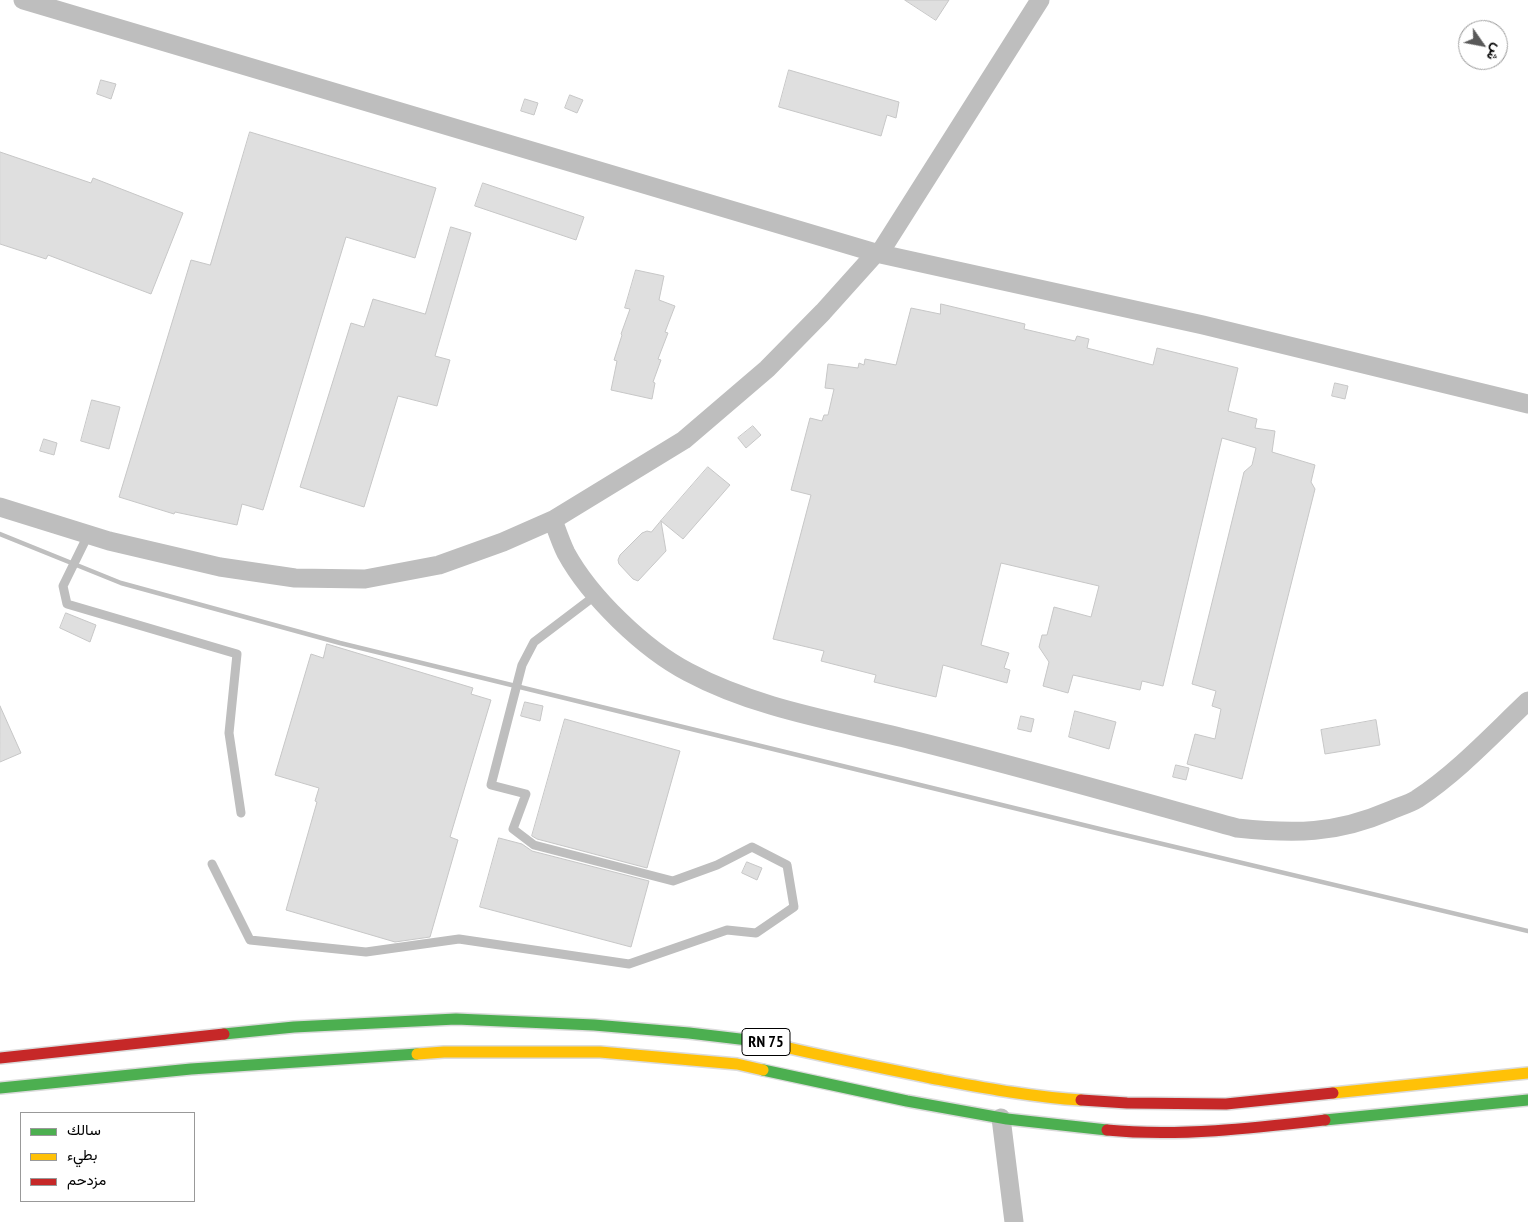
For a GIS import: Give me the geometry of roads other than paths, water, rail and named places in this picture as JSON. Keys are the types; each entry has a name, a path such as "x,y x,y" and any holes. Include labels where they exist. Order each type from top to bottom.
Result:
{"highway":[{"name":"RN 75","path":"0,1058 294,1027 456,1019 689,1033 765,1042 840,1060 973,1086 1060,1099 1127,1103 1226,1104 1528,1073"},
{"name":"RN 75","path":"0,1088 191,1069 444,1052 600,1052 737,1064 907,1101 1001,1118 1140,1133 1260,1127 1528,1100"}],"street":[{"path":"23,0 877,254 1203,325 1528,404"},
{"path":"0,507 109,541 220,567 295,578 365,579 439,565 503,542 553,520 684,440 767,369 823,312 877,254 1040,0"},
{"path":"553,520 566,552 589,587 619,619 653,649 687,672 730,692 796,712 912,740 1227,825 1279,832 1318,831 1368,820 1416,800 1460,766 1528,701"},
{"path":"1001,1118 1014,1222"}],"lane":[{"path":"88,535 62,586 67,604 237,654 229,733 241,813"},
{"path":"212,864 250,940 366,952 460,939 629,964 727,930 756,933 794,907 787,865 752,847 718,865 673,881 534,845 513,829 526,794 491,785 522,665 534,642 596,595"}],"waterway":[{"path":"0,534 121,583 340,643 1108,831 1528,931"}]}
